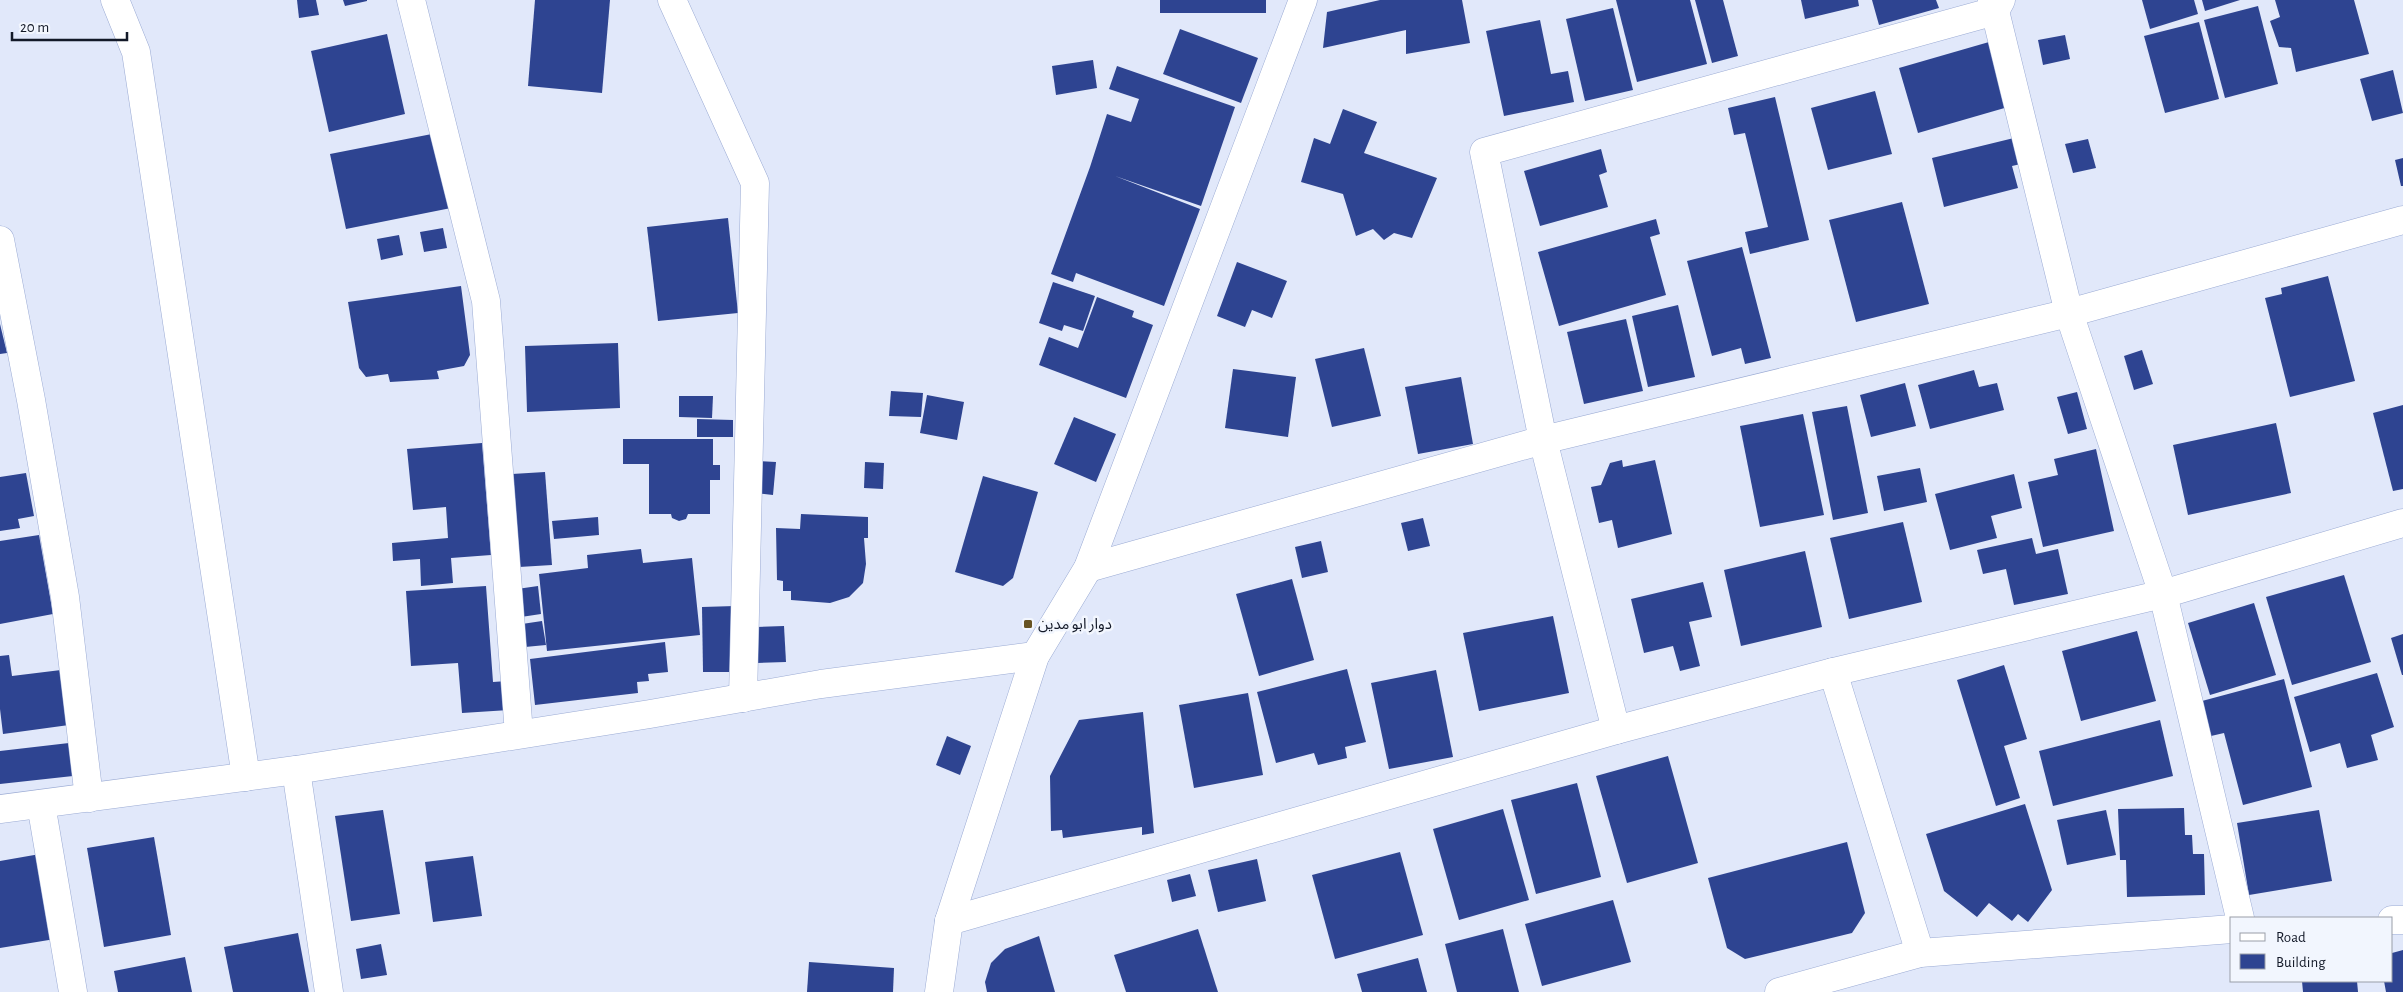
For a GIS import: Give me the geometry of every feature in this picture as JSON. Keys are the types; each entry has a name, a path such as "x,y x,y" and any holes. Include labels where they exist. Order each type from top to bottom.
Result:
{"street":[{"path":"115,0 136,52 246,777"},
{"path":"411,0 486,301 518,734"},
{"path":"672,0 755,183 743,698"},
{"path":"940,992 949,921 1035,656 1088,568 1303,0"},
{"path":"1616,730 1543,440 1484,152 1996,4 2069,312 2163,594 2240,917"},
{"path":"1088,568 1543,440 2069,312 2403,220"},
{"path":"0,240 24,361 65,597 89,798"},
{"path":"949,921 1616,730 1833,672 2163,594 2403,523"},
{"path":"0,809 296,770 821,684 1035,656"},
{"path":"1833,672 1920,953"},
{"path":"296,770 329,992"},
{"path":"41,804 73,992"},
{"path":"1779,992 1920,953 2230,929"}],"building":[{"path":"297,0 316,0 319,15 299,18"},
{"path":"343,0 367,0 367,1 345,6"},
{"path":"535,0 610,0 602,93 528,86"},
{"path":"1160,0 1266,0 1266,13 1160,13"},
{"path":"1380,0 1462,0 1470,43 1406,54 1406,30 1323,48 1327,12"},
{"path":"1616,0 1690,0 1707,64 1637,82"},
{"path":"1695,0 1723,0 1738,56 1712,63"},
{"path":"1801,0 1858,0 1859,6 1805,19"},
{"path":"1872,0 1936,0 1939,8 1879,25"},
{"path":"2142,0 2194,0 2198,14 2150,29"},
{"path":"2202,0 2240,0 2205,11"},
{"path":"2275,0 2354,0 2369,54 2296,72 2291,48 2279,47 2270,21 2280,17"},
{"path":"2258,6 2278,84 2225,98 2204,20"},
{"path":"1613,8 1633,90 1585,101 1566,19"},
{"path":"1540,20 1551,74 1568,71 1574,102 1504,116 1486,31"},
{"path":"2199,22 2219,99 2165,113 2144,36"},
{"path":"1180,29 1258,58 1241,103 1163,74"},
{"path":"387,34 405,114 329,132 311,51"},
{"path":"2065,35 2070,59 2043,65 2038,40"},
{"path":"1989,42 2008,107 1918,133 1899,68"},
{"path":"1093,60 1097,88 1056,95 1052,66"},
{"path":"1117,66 1235,107 1201,206 1115,176 1200,209 1164,306 1076,273 1073,282 1051,274 1107,114 1131,122 1139,99 1109,89"},
{"path":"2393,70 2403,113 2372,121 2360,79"},
{"path":"1875,91 1892,154 1828,170 1811,108"},
{"path":"1775,97 1809,240 1750,254 1745,232 1768,227 1745,133 1734,135 1728,108"},
{"path":"1343,109 1377,122 1364,153 1437,178 1412,238 1394,233 1384,240 1373,229 1356,236 1343,194 1301,182 1314,138 1330,144"},
{"path":"437,133 451,208 346,229 330,154"},
{"path":"2018,137 2025,163 2012,166 2018,188 1944,207 1932,158"},
{"path":"2088,139 2096,168 2073,173 2065,144"},
{"path":"1601,149 1607,172 1599,175 1608,207 1540,226 1524,171"},
{"path":"2403,158 2403,186 2401,186 2395,160"},
{"path":"1902,202 1929,304 1856,322 1829,220"},
{"path":"728,218 738,313 658,321 647,227"},
{"path":"1656,219 1660,234 1650,237 1666,295 1559,326 1538,252"},
{"path":"443,228 447,248 424,252 420,232"},
{"path":"399,235 403,255 381,260 377,239"},
{"path":"1742,247 1771,358 1745,364 1741,348 1712,356 1687,261"},
{"path":"1237,262 1287,281 1272,318 1252,310 1245,327 1217,316"},
{"path":"2328,276 2355,381 2290,397 2265,298 2282,294 2281,288"},
{"path":"1053,282 1095,296 1083,331 1064,325 1062,331 1039,323"},
{"path":"461,286 470,355 464,366 437,371 439,379 390,382 388,374 366,377 359,368 348,302"},
{"path":"1097,297 1134,311 1132,317 1153,325 1126,398 1039,365 1049,337 1078,348"},
{"path":"1678,305 1695,377 1648,387 1632,316"},
{"path":"1626,319 1643,391 1584,404 1567,332"},
{"path":"0,324 7,353 0,354"},
{"path":"618,343 620,408 527,412 525,346"},
{"path":"1364,348 1381,416 1332,427 1315,359"},
{"path":"2142,350 2153,384 2134,390 2124,356"},
{"path":"1233,369 1296,377 1288,437 1225,428"},
{"path":"1974,370 1979,387 1997,383 2004,410 1930,429 1918,385"},
{"path":"1461,377 1473,444 1418,454 1405,387"},
{"path":"1905,383 1916,426 1871,437 1860,395"},
{"path":"891,391 923,393 921,417 889,416"},
{"path":"2077,392 2087,429 2068,434 2057,397"},
{"path":"927,395 964,402 957,440 920,433"},
{"path":"679,396 713,396 712,418 679,417"},
{"path":"2403,405 2403,489 2393,491 2373,413"},
{"path":"1847,406 1868,513 1833,520 1812,412"},
{"path":"1803,414 1824,515 1760,527 1740,426"},
{"path":"1074,417 1116,434 1096,482 1054,464"},
{"path":"697,419 733,420 733,437 697,437"},
{"path":"2276,423 2291,493 2188,515 2173,445"},
{"path":"623,439 713,439 713,465 720,465 720,480 710,480 710,514 688,514 686,519 679,521 672,518 671,514 649,514 649,464 623,464"},
{"path":"482,443 491,555 451,558 453,583 421,586 420,559 393,561 392,543 448,538 446,507 413,510 407,449"},
{"path":"2096,449 2114,531 2043,547 2028,482 2058,475 2054,459"},
{"path":"1622,460 1623,467 1655,460 1672,534 1618,548 1612,520 1599,523 1591,487 1601,485 1610,463"},
{"path":"757,461 776,462 773,495 755,493"},
{"path":"865,462 884,463 883,489 864,488"},
{"path":"1920,468 1927,502 1884,511 1877,476"},
{"path":"545,472 552,565 519,567 512,474"},
{"path":"26,473 34,516 18,519 20,528 0,531 0,477"},
{"path":"2014,474 2022,508 1991,516 1997,538 1950,550 1935,494"},
{"path":"983,476 1038,492 1013,578 1003,586 955,572"},
{"path":"801,514 868,517 868,538 864,538 866,564 863,583 849,597 830,603 791,600 791,591 783,591 783,581 777,580 776,528 800,529"},
{"path":"598,517 599,535 554,539 552,521"},
{"path":"1423,518 1430,546 1408,551 1401,523"},
{"path":"1903,522 1922,602 1849,619 1830,538"},
{"path":"39,535 53,614 0,624 0,541"},
{"path":"2032,538 2036,554 2058,549 2068,594 2014,605 2006,569 1983,574 1977,550"},
{"path":"1321,541 1328,572 1302,578 1295,547"},
{"path":"641,549 643,563 692,558 700,635 547,651 539,574 588,568 587,555"},
{"path":"1805,551 1822,627 1741,646 1724,570"},
{"path":"2344,575 2371,662 2292,685 2266,597"},
{"path":"1292,579 1314,660 1259,676 1236,594"},
{"path":"1703,582 1712,617 1689,622 1700,666 1680,671 1673,646 1644,653 1631,599"},
{"path":"486,586 493,682 507,681 509,710 462,713 458,663 411,666 406,591"},
{"path":"538,586 541,614 521,617 517,589"},
{"path":"2254,603 2276,675 2210,695 2188,623"},
{"path":"735,606 736,672 703,672 702,607"},
{"path":"1553,616 1569,693 1479,711 1463,633"},
{"path":"542,621 546,645 525,647 522,624"},
{"path":"784,626 786,662 757,663 756,627"},
{"path":"2137,631 2156,701 2081,721 2062,651"},
{"path":"2403,634 2403,675 2402,675 2391,638"},
{"path":"665,642 668,672 648,674 649,681 637,682 638,693 535,705 530,659"},
{"path":"9,655 12,676 61,670 69,725 3,734 0,709 0,656"},
{"path":"2004,665 2027,739 2004,746 2020,798 1996,806 1957,680"},
{"path":"1347,669 1366,742 1345,747 1347,758 1318,765 1314,753 1276,763 1257,692"},
{"path":"1436,670 1453,757 1389,769 1371,683"},
{"path":"2377,673 2394,727 2371,735 2378,760 2347,768 2340,743 2310,752 2294,697"},
{"path":"2284,679 2312,787 2243,805 2224,733 2211,736 2202,701"},
{"path":"1248,693 1263,775 1194,788 1179,705"},
{"path":"1143,712 1154,833 1142,835 1142,827 1063,838 1062,830 1051,831 1050,776 1079,720"},
{"path":"2160,720 2173,776 2053,806 2039,751"},
{"path":"947,736 971,746 960,775 936,765"},
{"path":"69,743 73,776 0,784 0,751"},
{"path":"1668,756 1698,863 1627,883 1596,776"},
{"path":"1577,783 1601,877 1536,894 1511,800"},
{"path":"2025,804 2052,890 2028,922 2018,914 2012,921 1989,903 1977,917 1944,891 1926,834"},
{"path":"2184,808 2185,835 2192,835 2193,854 2204,854 2205,895 2127,897 2126,860 2120,860 2118,809"},
{"path":"1503,809 1529,900 1459,920 1433,829"},
{"path":"383,810 400,914 351,921 335,816"},
{"path":"2106,810 2116,855 2067,865 2057,820"},
{"path":"2319,810 2332,881 2249,895 2237,823"},
{"path":"154,837 171,935 104,947 87,848"},
{"path":"1847,842 1865,913 1852,933 1745,959 1727,948 1708,878"},
{"path":"1400,852 1423,935 1335,959 1312,875"},
{"path":"40,854 55,939 0,948 0,861"},
{"path":"473,856 482,916 433,922 425,862"},
{"path":"1257,859 1266,901 1218,912 1208,870"},
{"path":"1190,874 1196,896 1172,902 1167,880"},
{"path":"1613,900 1631,962 1542,986 1525,924"},
{"path":"1198,929 1218,992 1126,992 1114,955"},
{"path":"1503,929 1519,992 1457,992 1445,944"},
{"path":"298,933 309,992 233,992 224,947"},
{"path":"1039,936 1055,992 987,992 985,982 991,963 1005,949"},
{"path":"381,944 387,975 361,979 356,949"},
{"path":"2403,950 2403,992 2386,992 2384,982 2393,982 2393,953"},
{"path":"185,957 192,992 118,992 114,971"},
{"path":"1418,958 1427,992 1362,992 1357,974"},
{"path":"809,962 894,968 893,992 807,992"},
{"path":"2302,982 2357,982 2358,992 2303,992"}],"place":[{"name":"دوار ابو مدين","path":"1028,624"}]}
